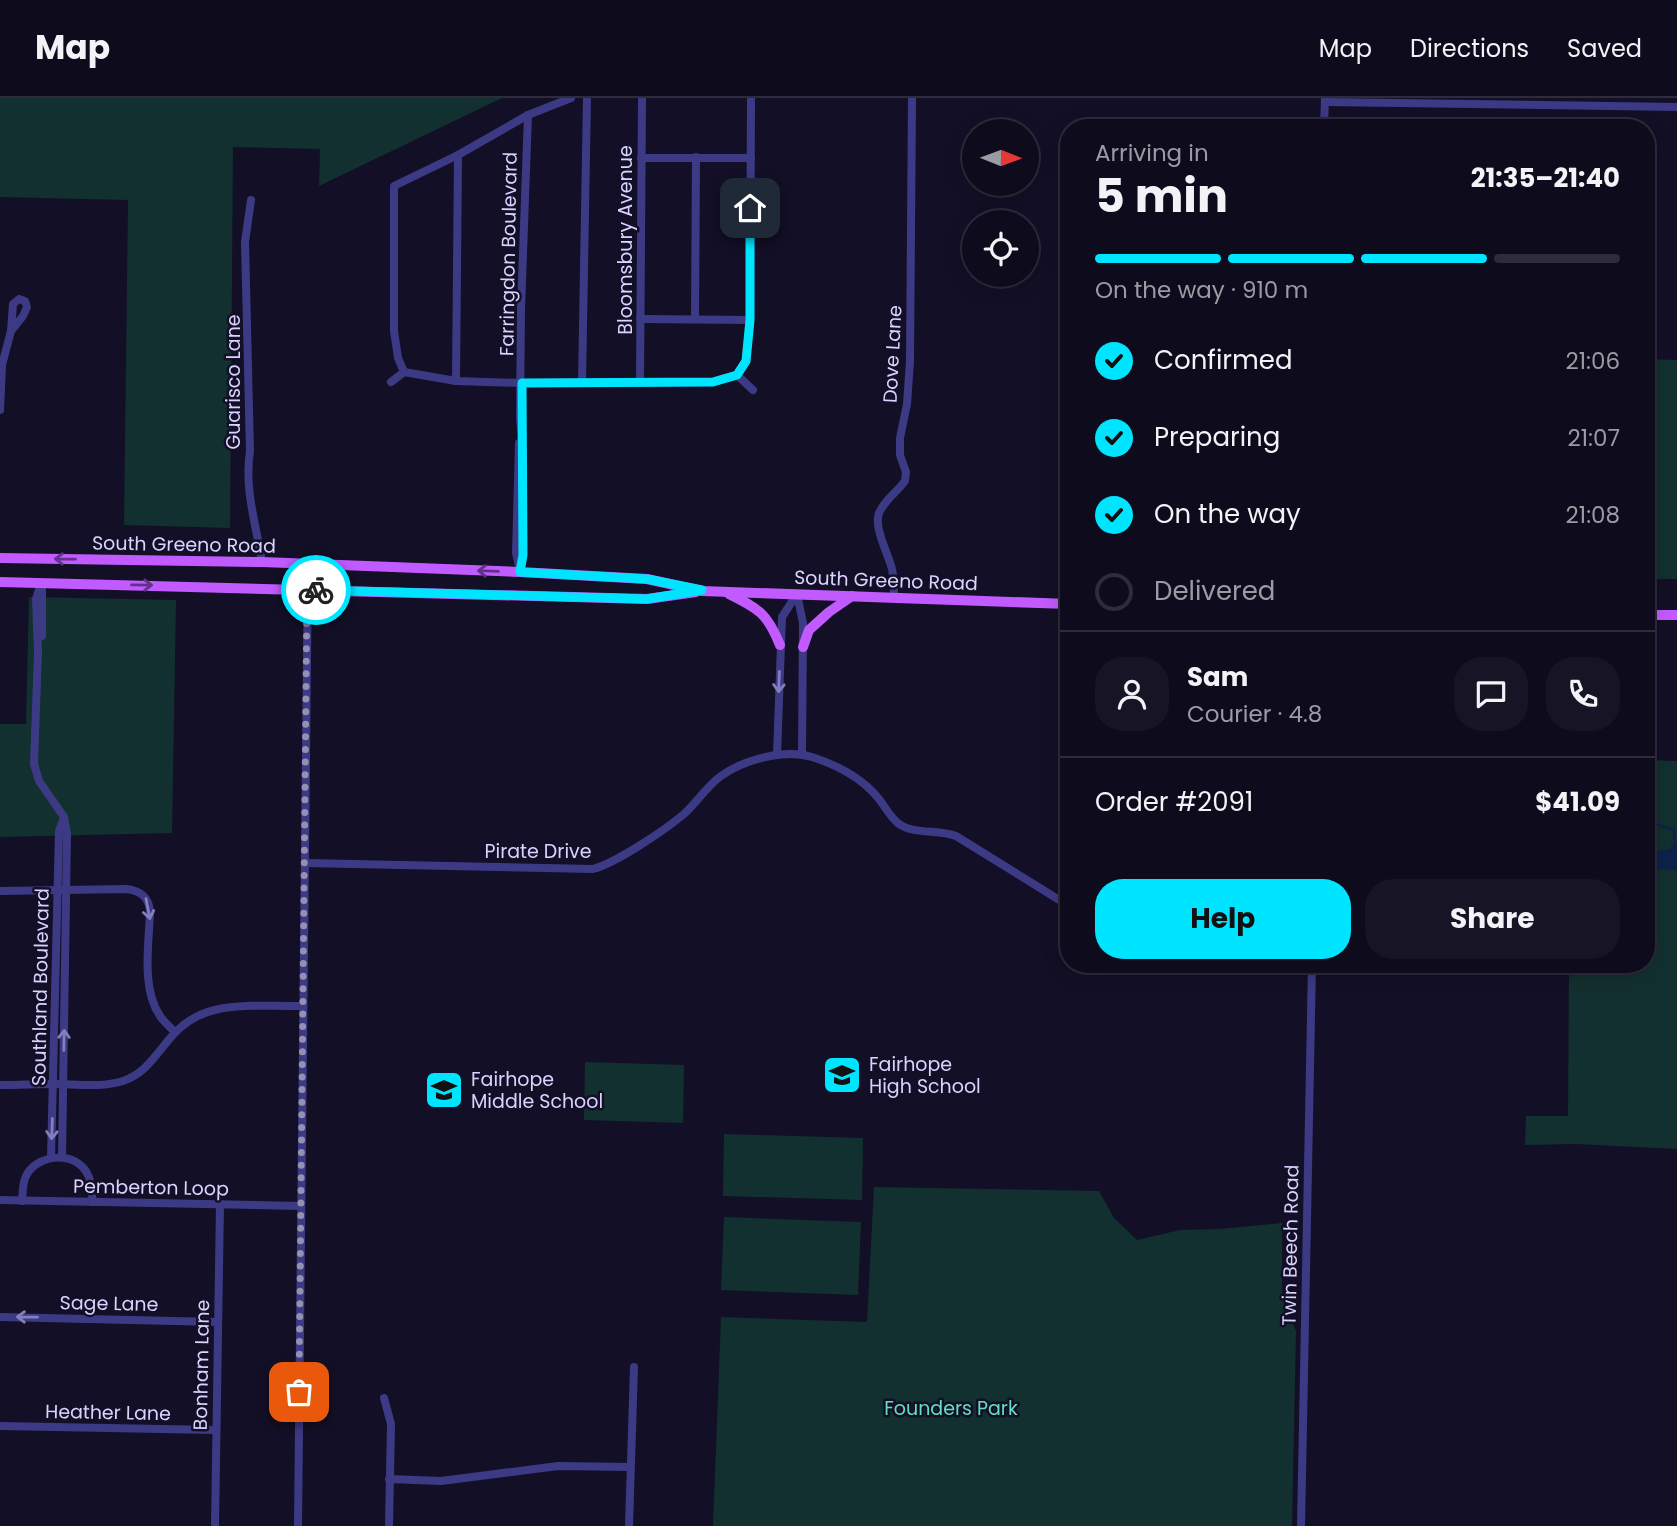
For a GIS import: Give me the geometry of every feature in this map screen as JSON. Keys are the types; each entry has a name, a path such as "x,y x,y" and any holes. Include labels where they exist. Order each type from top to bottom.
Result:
{"main road":[{"name":"South Greeno Road","path":"0,558 262,562 520,572 647,579 702,590 1060,604"},
{"name":"South Greeno Road","path":"0,582 647,599 702,590"},
{"path":"723,591 764,613 772,624 780,645"},
{"path":"803,647 809,630 829,611 852,596"},
{"path":"1655,615 1677,615"}],"street":[{"path":"404,372 398,358 394,331 394,186 458,155 528,115 572,98"},
{"path":"582,383 587,98"},
{"name":"Bloomsbury Avenue","path":"640,382 642,98"},
{"path":"391,382 404,372 456,381 522,383 713,382 737,375 746,361 750,320 751,98"},
{"name":"Dove Lane","path":"894,597 893,574 887,549 879,533 877,516 905,481 906,472 899,446 908,396 910,361 912,98"},
{"path":"1324,119 1325,100 1677,107"},
{"name":"Farringdon Boulevard","path":"520,572 516,540 517,448 521,437 521,309 528,115"},
{"path":"456,381 458,155"},
{"path":"695,319 696,157"},
{"path":"641,158 751,158"},
{"name":"Guarisco Lane","path":"250,200 245,242 250,451 247,468 250,503 262,562"},
{"path":"640,319 750,320"},
{"path":"0,410 2,365 11,331"},
{"path":"737,375 753,390"},
{"path":"298,1526 308,564"},
{"name":"Southland Boulevard","path":"41,583 42,634 38,652 34,764 39,781 64,817 67,834 58,1084 51,1158"},
{"path":"777,755 782,617 797,594"},
{"path":"797,594 803,623 802,755"},
{"name":"Pirate Drive","path":"305,863 584,870 604,866 681,816 720,776 739,766 777,755 802,755 837,768 864,783 891,816 907,828 946,832 956,836 1060,900"},
{"name":"Southland Boulevard","path":"62,1157 58,1084 57,889 59,831 64,817"},
{"path":"0,891 126,889 145,895 150,912 149,982 152,999 160,1016 175,1032"},
{"name":"Twin Beech Road","path":"1301,1526 1312,973"},
{"path":"0,1085 103,1085 123,1081 148,1066 190,1018 217,1008 303,1006"},
{"path":"22,1201 23,1183 27,1174 41,1161 62,1157 76,1162 89,1176 93,1202"},
{"name":"Pemberton Loop","path":"0,1200 301,1206"},
{"name":"Bonham Lane","path":"215,1526 220,1204"},
{"name":"Sage Lane","path":"0,1317 218,1322"},
{"path":"629,1526 634,1367"},
{"path":"384,1398 391,1423 389,1526"},
{"name":"Heather Lane","path":"0,1426 216,1430"},
{"path":"389,1479 441,1481 558,1466 630,1467"}],"green space":[{"path":"0,98 502,98 319,186 320,149 233,147 230,528 124,525 128,200 0,197"},
{"path":"1655,359 1677,360 1677,579 1655,579"},
{"path":"29,597 176,600 172,833 0,837 0,724 26,724"},
{"path":"1655,760 1677,761 1677,1149 1576,1144 1525,1145 1526,1116 1568,1116 1569,973 1655,973"},
{"path":"585,1062 684,1065 683,1123 584,1120"},
{"path":"724,1134 863,1138 862,1200 723,1196"},
{"name":"Founders Park","path":"874,1187 1099,1191 1114,1218 1137,1240 1180,1230 1282,1223 1282,1299 1296,1331 1292,1526 713,1526 721,1317 867,1322"},
{"path":"724,1217 861,1222 858,1295 721,1290"}],"water":[{"path":"1672,845 1677,845 1677,871 1655,870 1655,852 1670,849"}],"waterway":[{"path":"1655,824 1674,830 1675,845"}],"way so far":[{"path":"299,1392 307,589 316,590"}],"place":[{"name":"Fairhope High School","path":"842,1075"},
{"name":"Fairhope Middle School","path":"444,1090"}],"route":[{"path":"316,590 647,599 702,590 647,579 520,572 523,555 523,454 520,418 522,383 692,383 713,382 737,375 746,361 750,320 750,208"}]}
